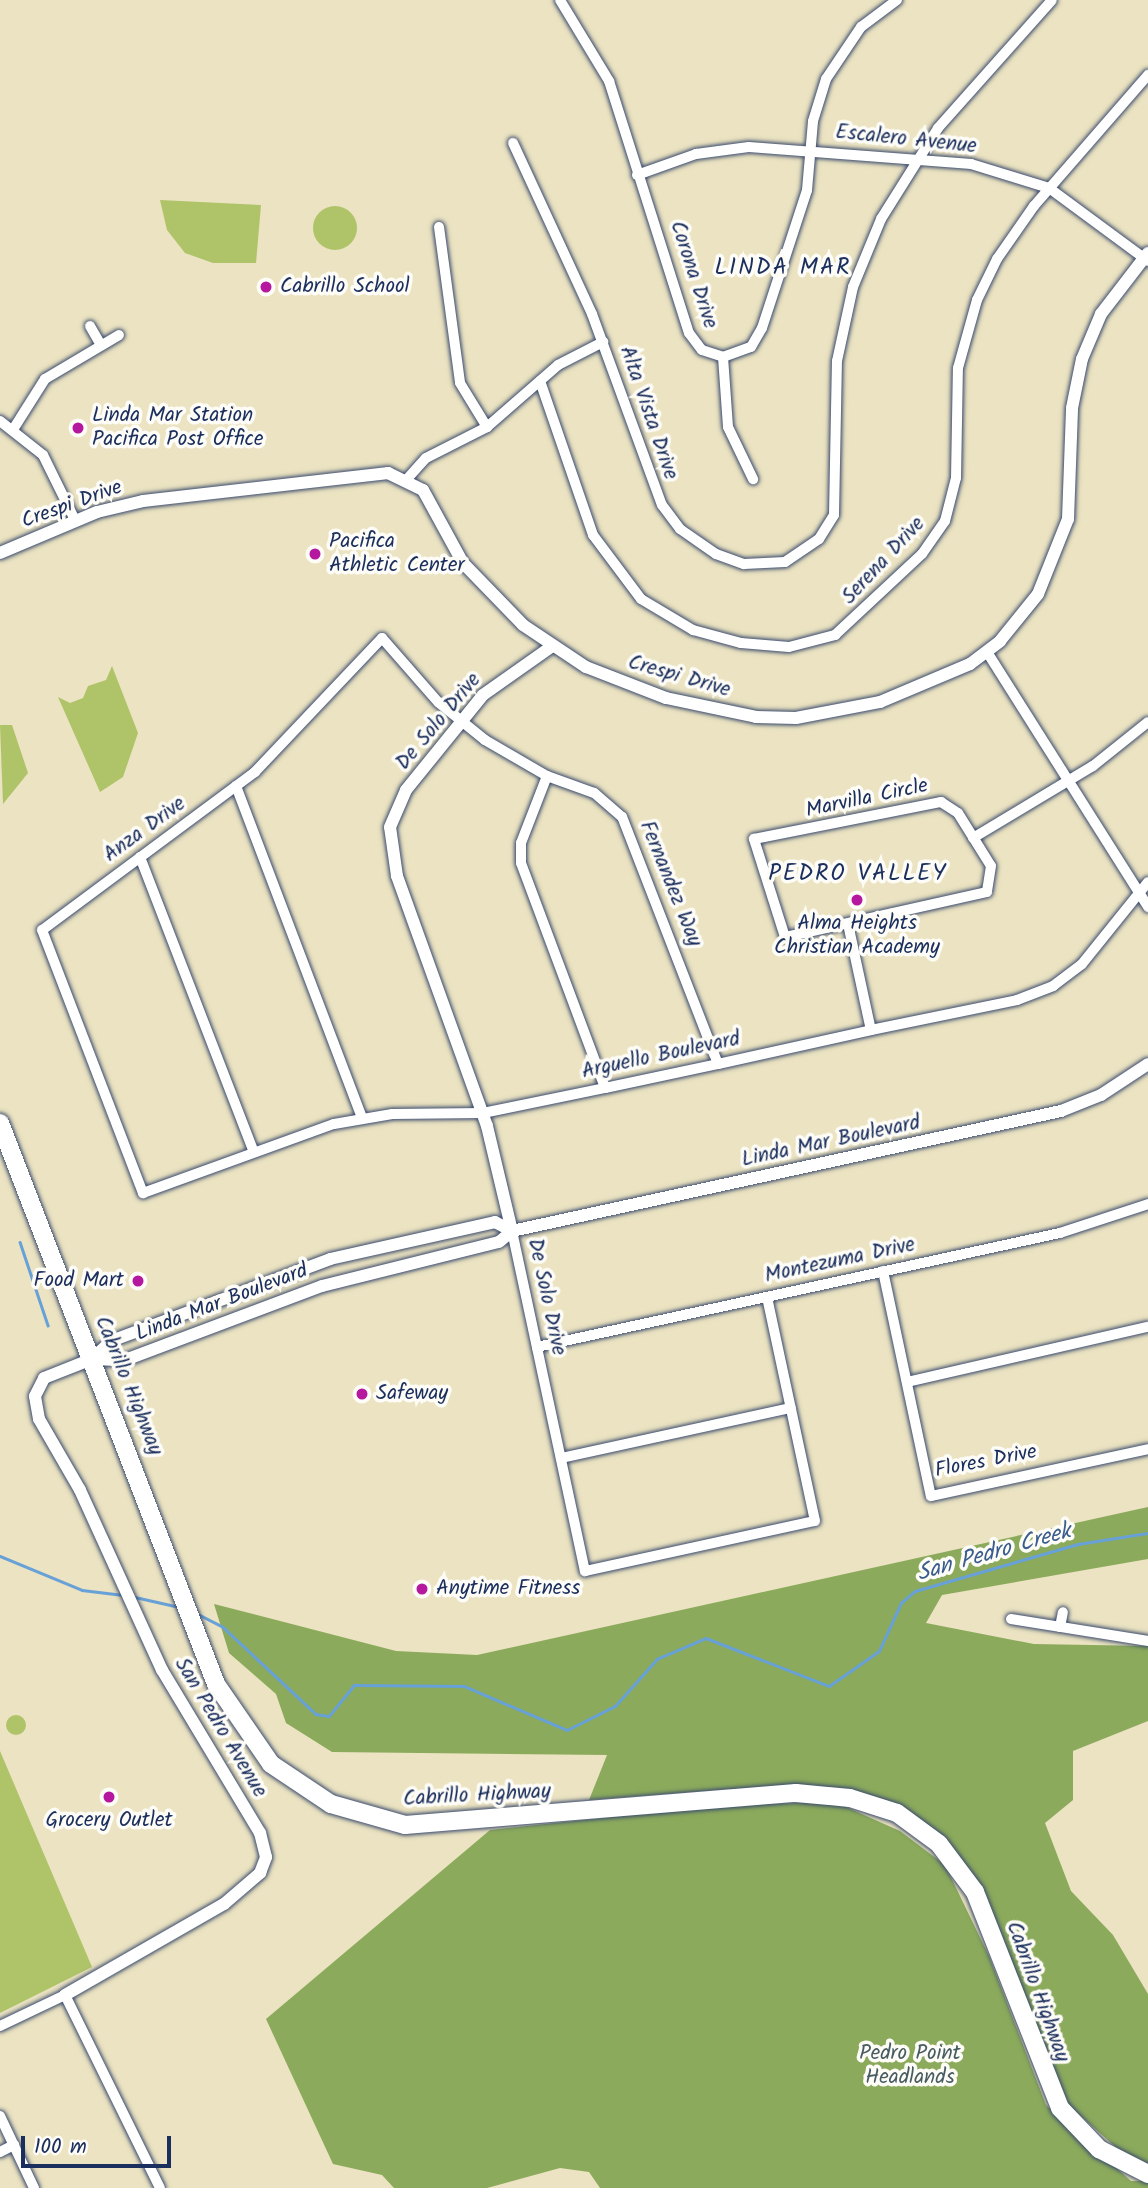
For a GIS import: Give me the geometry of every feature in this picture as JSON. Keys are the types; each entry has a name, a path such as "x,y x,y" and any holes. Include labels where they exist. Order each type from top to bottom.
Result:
{"highway":[{"name":"Cabrillo Highway","path":"0,1123 206,1659 228,1709 271,1764 323,1800 377,1820 449,1825 796,1793 850,1798 897,1813 943,1848 975,1892 1060,2108 1100,2149 1148,2174"}],"street":[{"name":"Corona Drive","path":"560,0 609,80 689,333 702,350 723,357 742,352 757,338 807,190 816,107 833,65 861,27 897,0"},
{"name":"Alta Vista Drive","path":"513,143 603,342 647,474 680,529 744,564 772,565 797,556 819,539 834,515 839,487 833,411 841,335 861,264 916,158 1052,0"},
{"name":"Serena Drive","path":"540,381 593,535 629,588 665,617 709,635 772,648 821,641 861,616 922,554 946,521 956,478 955,392 970,322 997,259 1049,188 1148,75"},
{"name":"Escalero Avenue","path":"637,175 713,150 812,151 971,164 1049,188 1147,257"},
{"path":"439,228 460,383 487,427"},
{"name":"Crespi Drive","path":"0,553 75,520 143,501 377,473 407,479 428,497 475,578 551,647 645,691 776,719 900,697 987,652 1027,610 1056,557 1072,499 1072,408 1082,359 1101,314 1147,257"},
{"path":"90,326 101,345"},
{"path":"14,428 45,379 119,335"},
{"path":"407,479 426,458 487,427 540,381 603,342"},
{"path":"723,357 728,426 753,479"},
{"path":"0,421 14,428 43,455 75,520"},
{"name":"Anza Drive","path":"143,1193 42,930 236,786 382,638 461,722"},
{"name":"De Solo Drive","path":"551,647 493,685 461,722 398,805 390,849 483,1113 512,1231 585,1571 815,1521 767,1297"},
{"path":"987,652 1148,907"},
{"name":"Fernandez Way","path":"461,722 547,776 594,793 622,817 718,1064"},
{"path":"973,838 1148,722"},
{"path":"547,776 521,844 521,863 604,1088"},
{"path":"236,786 362,1118"},
{"name":"Marvilla Circle","path":"941,802 957,813 973,838 995,875 987,892 785,937 754,839 941,802"},
{"path":"140,857 253,1150"},
{"name":"Arguello Boulevard","path":"143,1193 253,1150 362,1118 483,1113 1017,1000 1053,986 1082,964 1148,882"},
{"path":"848,924 872,1030"},
{"name":"Linda Mar Boulevard","path":"92,1359 125,1360 322,1286 499,1242 512,1231 1039,1117 1101,1095 1148,1064"},
{"name":"Montezuma Drive","path":"537,1347 1060,1233 1148,1204"},
{"name":"Linda Mar Boulevard","path":"92,1359 114,1340 330,1259 495,1222 512,1231"},
{"name":"Flores Drive","path":"883,1271 931,1496 1148,1449"},
{"path":"907,1382 1148,1327"},
{"name":"San Pedro Avenue","path":"0,2026 65,1994 224,1904 260,1873 266,1857 254,1822 138,1618 35,1407 44,1378 92,1359"},
{"path":"561,1458 791,1409"},
{"path":"1060,1626 1063,1612"},
{"path":"1011,1619 1148,1641"},
{"path":"65,1994 160,2188"},
{"path":"0,2116 34,2188"},
{"path":"0,2152 15,2145"}],"green space":[{"path":"160,200 261,205 256,263 213,263 185,253 167,230"},
{"path":"335,206 344,207 351,212 356,219 356,237 351,244 344,249 335,250 326,249 319,244 314,237 313,228 314,219 319,212 326,207"},
{"path":"112,666 138,733 123,777 100,792 58,697 70,703 83,698 88,686 106,680"},
{"path":"0,725 12,725 28,773 3,804"},
{"path":"1148,1507 1148,1559 942,1595 926,1623 1034,1644 1148,1646 1148,1721 1073,1751 1073,1800 1045,1823 1071,1891 1113,1935 1148,1994 1148,2169 1138,2167 1065,2102 980,1887 917,1817 850,1789 731,1789 589,1800 607,1755 332,1752 286,1723 276,1694 229,1653 214,1604 396,1651 477,1655"},
{"path":"16,1715 23,1718 26,1725 23,1732 16,1735 9,1732 6,1725 9,1718"},
{"path":"0,1751 92,1967 0,2013"},
{"name":"Pedro Point Headlands","path":"835,1802 900,1831 945,1865 989,1956 1046,2105 1131,2181 1148,2181 1148,2188 600,2188 589,2172 560,2168 487,2188 394,2188 382,2175 333,2164 266,2019 490,1830 725,1805"}],"waterway":[{"path":"20,1242 48,1325"},
{"name":"San Pedro Creek","path":"196,1613 223,1627 316,1714 329,1716 354,1685 464,1686 567,1730 615,1706 657,1659 706,1638 829,1686 879,1651 901,1603 915,1591 1078,1544 1148,1533"},
{"name":"San Pedro Creek","path":"0,1556 82,1590 121,1595"},
{"name":"San Pedro Creek","path":"135,1597 179,1607"}],"place":[{"name":"Cabrillo School","path":"266,287"},
{"name":"Linda Mar Station Pacifica Post Office","path":"78,428"},
{"name":"Pacifica Athletic Center","path":"315,554"},
{"name":"Alma Heights Christian Academy","path":"857,900"},
{"name":"Food Mart","path":"138,1281"},
{"name":"Safeway","path":"362,1394"},
{"name":"Anytime Fitness","path":"422,1589"},
{"name":"Grocery Outlet","path":"109,1797"}],"district":[{"name":"LINDA MAR","path":"783,268"},
{"name":"PEDRO VALLEY","path":"858,874"}]}
